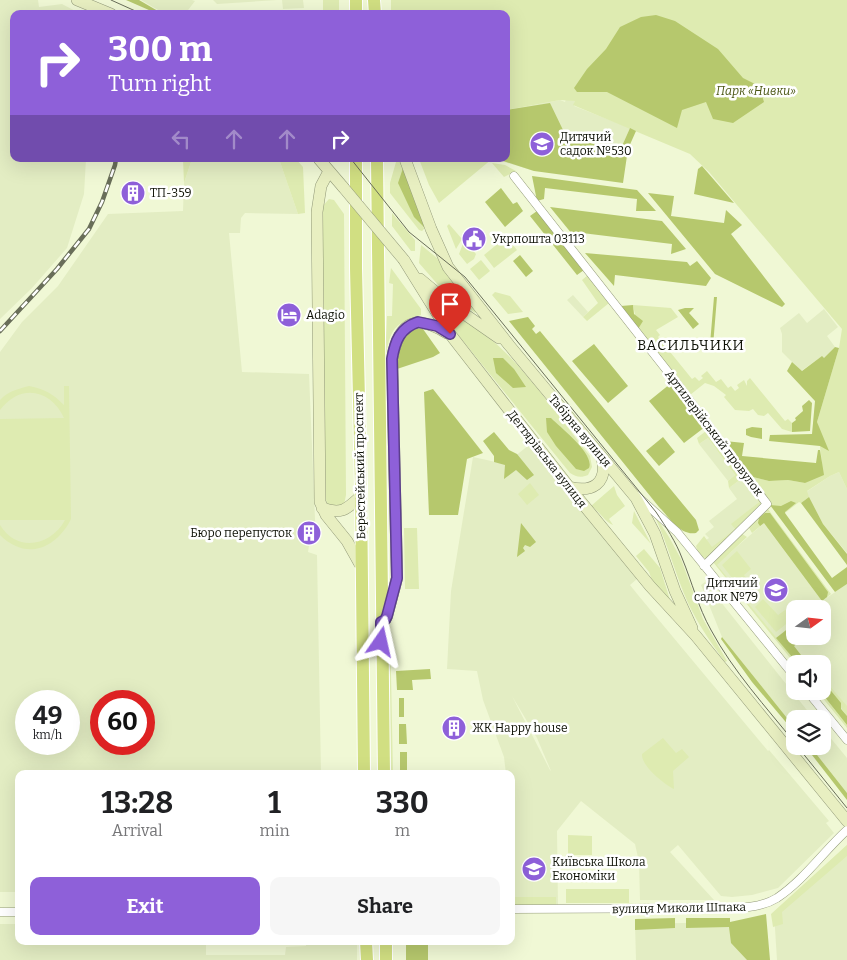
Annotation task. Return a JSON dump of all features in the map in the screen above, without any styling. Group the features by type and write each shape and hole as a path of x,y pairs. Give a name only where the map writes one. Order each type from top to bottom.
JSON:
{"main road":[{"path":"77,0 101,10"},
{"name":"Дегтярівська вулиця","path":"322,162 404,260 450,334 568,487 650,586 696,636 847,821"},
{"name":"Берестейський проспект","path":"356,162 364,770"},
{"name":"Берестейський проспект","path":"377,162 384,770"},
{"name":"Табірна вулиця","path":"406,162 448,267 627,487"},
{"path":"330,171 321,186 317,212 320,502 326,515 347,541 362,566"},
{"name":"Дегтярівська вулиця","path":"412,271 450,304 509,344"},
{"path":"381,622 387,616 397,578 392,359 394,348 403,330 418,322 437,326 450,334"},
{"path":"568,487 585,489 599,483 605,468 602,457"},
{"name":"Дегтярівська вулиця","path":"627,487 647,516 675,591 696,636"},
{"path":"322,508 336,512 341,511 348,508 361,496"},
{"path":"366,945 366,960"},
{"path":"386,945 386,960"}],"street":[{"name":"Артилерійський провулок","path":"514,176 672,377 767,504 704,566"},
{"name":"Табірна вулиця","path":"627,487 665,519 786,666"},
{"path":"814,700 847,740"},
{"name":"вулиця Миколи Шпака","path":"515,909 732,908 753,906 775,899 793,885 847,830"},
{"path":"0,912 15,912"}],"shaded area":[{"path":"0,0 38,0 39,7 62,4 73,10 10,10 10,162 86,162 84,194 67,248 32,288 0,319"},
{"path":"141,0 195,1 188,10 158,10"},
{"path":"213,0 277,0 217,4"},
{"path":"282,0 303,0 304,8 283,9"},
{"path":"566,99 575,101 574,106 630,128 618,155 534,171 504,162 510,162 510,109 560,100 565,102"},
{"path":"191,162 280,162 298,214 245,213 241,218 240,233 229,233 242,372 309,374 316,543 309,546 308,552 317,555 321,770 15,770 15,892 0,892 0,352 22,322 58,286 108,214 183,211 184,183"},
{"path":"573,295 588,312 583,317 567,300"},
{"path":"824,309 838,327 827,336 835,347 824,359 821,357 801,371 782,352 780,328 799,313 807,323"},
{"path":"708,438 735,475 728,481 699,444"},
{"path":"529,445 638,578 630,585 768,751 829,821 826,823 834,833 778,888 752,895 721,896 678,845 670,852 714,900 640,900 639,862 635,844 581,801 557,831 558,907 515,907 515,770 506,770 504,757 483,700 477,671 447,669 451,591 473,457 505,464","holes":["512,696 537,738 550,770"]},
{"path":"839,472 847,489 847,553 823,524 806,492"},
{"path":"741,479 759,502 732,524 735,529 712,548 706,540 709,538 705,534 714,527 709,521 737,499 729,488"},
{"name":"Дитячий садок №79","path":"764,523 821,600 786,600 786,645 831,645 831,600 823,600 847,584 847,725 827,700 831,700 831,655 791,655 716,565"},
{"path":"705,582 786,684 786,700 799,700 807,710 786,710 786,717 722,637 701,585"},
{"path":"831,739 847,758 847,793 817,755 831,755"},
{"path":"847,845 847,960 777,960 774,913"},
{"path":"730,922 757,960 636,960 635,924"},
{"path":"0,924 15,924 15,945 206,945 206,955 285,955 286,947 357,945 357,960 0,960"}],"green space":[{"path":"126,0 139,0 156,10 149,10"},
{"path":"323,0 339,0 339,10 323,10"},
{"name":"Парк «Нивки»","path":"391,0 847,0 847,489 839,472 807,491 809,497 785,513 770,505 749,476 769,481 788,480 805,483 822,463 817,422 839,348 842,329 709,172 690,154 573,105 575,101 560,100 510,109 510,10 391,10"},
{"path":"656,15 675,21 718,49 743,78 759,86 764,102 733,123 713,119 706,102 682,110 677,128 607,92 577,92 574,88 587,69 606,49 620,27 641,17"},
{"name":"Дитячий садок №530","path":"550,103 563,130 618,155 630,128 636,131 628,149 623,183 534,171 506,162 510,162 510,109"},
{"path":"183,162 191,162 184,183"},
{"path":"280,162 299,162 303,167 305,213 298,214"},
{"path":"396,162 401,162 425,228 422,231 419,230 390,193 390,183"},
{"path":"420,162 488,162 439,203 429,185"},
{"path":"492,163 505,165 516,171 504,177"},
{"path":"702,166 734,203 694,194 698,169"},
{"path":"403,168 425,228 414,217 398,183"},
{"path":"532,176 637,190 656,211 636,211 637,199 545,188 544,199 537,201"},
{"path":"501,188 513,204 517,202 523,211 505,227 485,202"},
{"path":"648,193 674,196 671,216 724,223 726,210 742,225 731,234 785,304 782,307 715,274"},
{"path":"329,199 334,200 344,214 346,495 344,505 331,507 325,497 321,208"},
{"path":"550,207 662,221 686,249 671,254 672,244 582,233 581,245"},
{"path":"537,211 584,270 577,275 530,216"},
{"path":"392,213 415,240 415,251 411,251 392,226"},
{"path":"449,224 462,239 456,249 447,226"},
{"path":"506,237 517,250 494,268 484,255"},
{"path":"464,241 476,254 474,259 467,264 459,254"},
{"path":"421,245 437,258 475,313 439,286 419,263"},
{"path":"585,253 687,262 690,266 697,261 711,278 706,286 615,275 614,286"},
{"path":"520,255 533,271 526,277 513,261"},
{"path":"481,260 490,271 479,280 470,269"},
{"path":"391,268 421,309 421,315 403,322 394,331 385,361 387,316 392,316 393,284 389,283"},
{"path":"588,275 609,303 587,321 583,317 598,303 582,280"},
{"path":"424,289 488,337 519,367 590,456 592,467 588,475 579,477 570,473 459,336"},
{"path":"495,292 510,296 523,312 508,314 492,295"},
{"path":"714,297 717,297 713,346 710,344"},
{"path":"633,305 671,308 678,317 656,330 660,335 658,337 692,379 695,377 699,381 703,378 701,376 707,371 716,382 721,379 728,388 731,386 735,391 739,388 737,385 744,380 747,386 747,381 750,378 785,421 788,419 792,423 792,432 782,429 768,413 764,416 758,415 753,409 749,411 735,410 724,397 726,395 714,386 705,383 690,395 638,329"},
{"path":"633,305 634,314 643,321 638,329 621,306"},
{"path":"694,308 689,313 699,324 693,329 678,310"},
{"path":"528,317 535,326 532,329 536,334 540,331 696,520 699,530 696,533 685,532 680,529 659,507 509,321"},
{"path":"423,329 440,353 397,369 398,347 409,331"},
{"path":"594,344 628,386 608,403 572,361"},
{"path":"835,347 839,348 817,422 829,451 820,446 769,441 770,435 812,434 815,401 787,371 792,362 802,371 822,356 824,358"},
{"path":"493,358 503,358 514,369 526,387 513,388 496,373"},
{"path":"670,384 705,427 684,443 649,401"},
{"path":"29,386 48,392 64,405 64,386 69,386 71,519 65,529 49,544 40,548 30,549 20,548 0,535 0,525 15,540 24,543 34,543 51,536 65,520 0,520 0,419 64,418 51,401 35,393 17,396 8,401 0,410 0,400 6,394"},
{"path":"433,389 483,453 467,459 458,515 429,515 424,392"},
{"path":"809,400 812,403 810,431 792,432 792,423 803,411 802,406"},
{"path":"546,418 551,418 582,449 590,462 589,468 584,471 576,469 556,446 547,432"},
{"path":"752,427 762,428 762,439 746,435 746,429"},
{"path":"706,431 709,432 764,503 707,559 699,555 696,546 704,536 712,547 735,529 731,524 759,502 741,479 729,488 728,481 735,475 708,438 699,444 697,438"},
{"path":"494,432 509,450 517,454 534,475 527,480 516,470 504,479 505,465 494,462 494,456 483,441"},
{"path":"663,437 675,452 659,466 646,451"},
{"path":"725,441 744,443 742,456 816,463 818,450 820,450 824,475 805,483 788,480 769,481 749,476"},
{"path":"530,483 539,495 527,505 518,494"},
{"path":"614,486 617,495 625,506 609,519 613,525 591,506"},
{"path":"809,497 823,524 847,554 847,565 801,503"},
{"path":"791,501 796,503 785,513 832,578 847,567 847,584 835,592 770,505 781,506"},
{"path":"764,509 768,509 831,594 821,600 764,523 752,533 748,526"},
{"path":"634,511 651,544 632,523"},
{"path":"765,513 770,513 828,592 827,597 821,600 764,523 760,526 758,523 759,518"},
{"path":"654,515 681,559 703,619 727,661 725,662 705,633 688,603"},
{"path":"521,523 536,542 530,547 525,545 523,548 525,551 517,557"},
{"path":"404,528 417,528 419,589 405,589"},
{"path":"739,532 747,537 717,565 791,655 788,655 713,562"},
{"path":"644,549 660,568 670,600 653,583 649,572 636,556"},
{"path":"737,551 751,569 744,575 758,595 750,601 722,565"},
{"path":"763,599 778,615 786,609 786,624 776,632 755,607"},
{"path":"390,624 393,770 388,770 386,635"},
{"path":"786,630 786,645 795,645 794,646 801,655 790,655 776,638"},
{"path":"722,637 786,717 786,722 752,682 721,639"},
{"path":"430,669 431,679 412,680 413,690 397,690 396,671"},
{"path":"831,687 847,706 847,716 831,693"},
{"path":"831,691 841,703 841,709 847,716 847,725 827,700 831,700"},
{"path":"399,698 404,698 404,717 399,717"},
{"path":"824,700 827,700 847,725 847,728"},
{"path":"399,724 406,724 407,744 399,744"},
{"path":"663,738 676,753 682,749 689,757 673,771 674,789 654,774 643,759 642,754"},
{"path":"400,752 407,752 407,770 400,770"},
{"path":"812,755 817,755 847,793 847,800"},
{"path":"568,835 592,836 592,855 568,855"},
{"path":"847,845 847,856 782,912 783,924 773,927 771,914"},
{"path":"566,889 629,889 629,903 566,903"},
{"path":"515,897 556,897 556,906 515,907"},
{"path":"766,914 770,960 747,960 731,943 729,927 686,928 686,918 730,918 730,922"},
{"path":"675,918 675,928 635,930 635,919"},
{"path":"406,945 428,945 428,960 406,960"}],"tram line":[{"path":"111,0 133,10"},
{"path":"353,162 409,232 465,277 656,512 677,546 702,612 711,630 729,660 786,732"},
{"path":"804,755 847,808"}],"railway":[{"path":"0,331 57,269 89,229 102,202 116,162"}],"place":[{"name":"Дитячий садок №530","path":"542,144"},
{"name":"ТП-359","path":"133,193"},
{"name":"Укрпошта 03113","path":"474,239"},
{"name":"Adagio","path":"289,315"},
{"name":"Бюро перепусток","path":"309,533"},
{"name":"Дитячий садок №79","path":"776,590"},
{"name":"ЖК Happy house","path":"454,728"},
{"name":"Київська Школа Економіки","path":"534,869"}],"district":[{"name":"ВАСИЛЬЧИКИ","path":"691,345"}],"route":[{"path":"381,642 381,622 387,616 397,578 392,359 394,348 403,330 410,324 418,322 428,323 450,334"}]}
